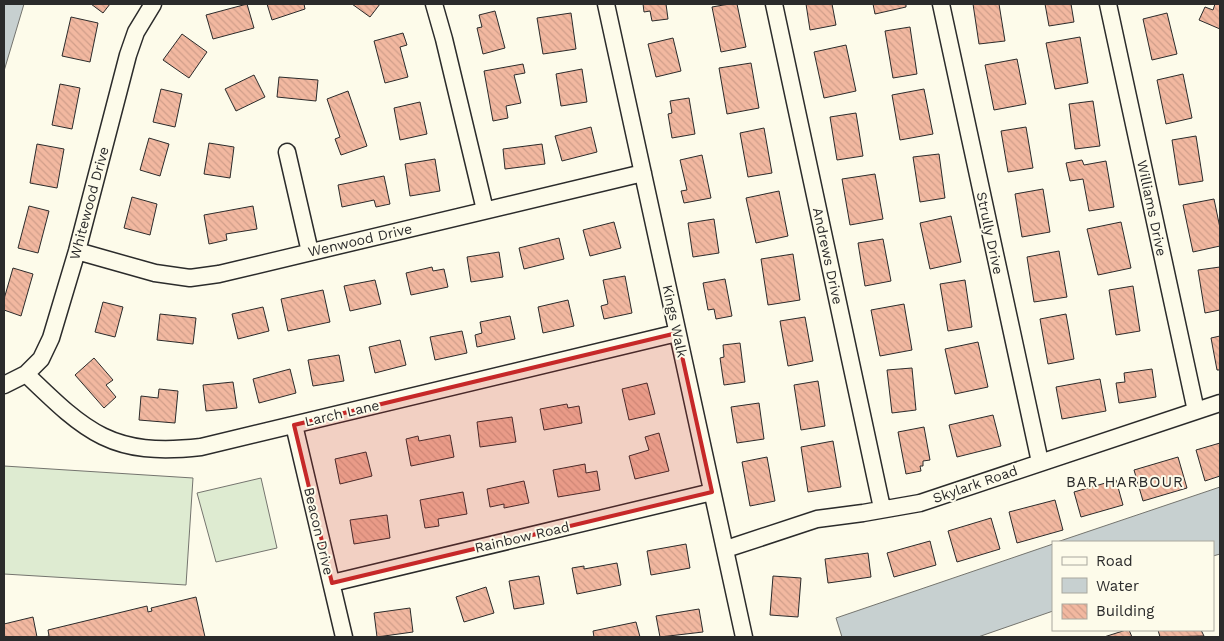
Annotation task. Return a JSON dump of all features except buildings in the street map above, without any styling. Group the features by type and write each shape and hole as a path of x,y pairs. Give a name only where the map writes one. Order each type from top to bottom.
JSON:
{"street":[{"name":"Whitewood Drive","path":"4,385 26,374 41,358 51,338 77,252 128,54 136,32 153,4"},
{"path":"434,4 485,210"},
{"name":"Kings Walk","path":"606,4 744,637"},
{"name":"Andrews Drive","path":"774,4 882,508"},
{"name":"Strully Drive","path":"941,4 1040,462"},
{"name":"Williams Drive","path":"1108,4 1196,411"},
{"path":"286,152 310,252"},
{"name":"Wenwood Drive","path":"77,252 156,273 190,278 219,274 643,173"},
{"name":"Larch Lane","path":"26,374 65,412 94,433 136,448 172,450 201,447 677,333"},
{"name":"Skylark Road","path":"726,549 817,518 863,513 882,508 920,503 1220,403"},
{"name":"Beacon Drive","path":"294,424 344,637"},
{"name":"Rainbow Road","path":"332,583 712,492"}],"highlighted area":[{"path":"677,333 712,492 332,583 294,425"}],"green space":[{"path":"4,466 193,478 186,585 4,574"},
{"path":"261,478 277,548 216,562 197,493"}],"water":[{"path":"4,4 24,4 4,71"},
{"path":"1220,487 1220,554 1214,556 1214,541 1060,541"},
{"path":"1052,544 1052,611 978,637 842,637 836,618"}],"district":[{"name":"BAR HARBOUR","path":"1125,482"}]}
